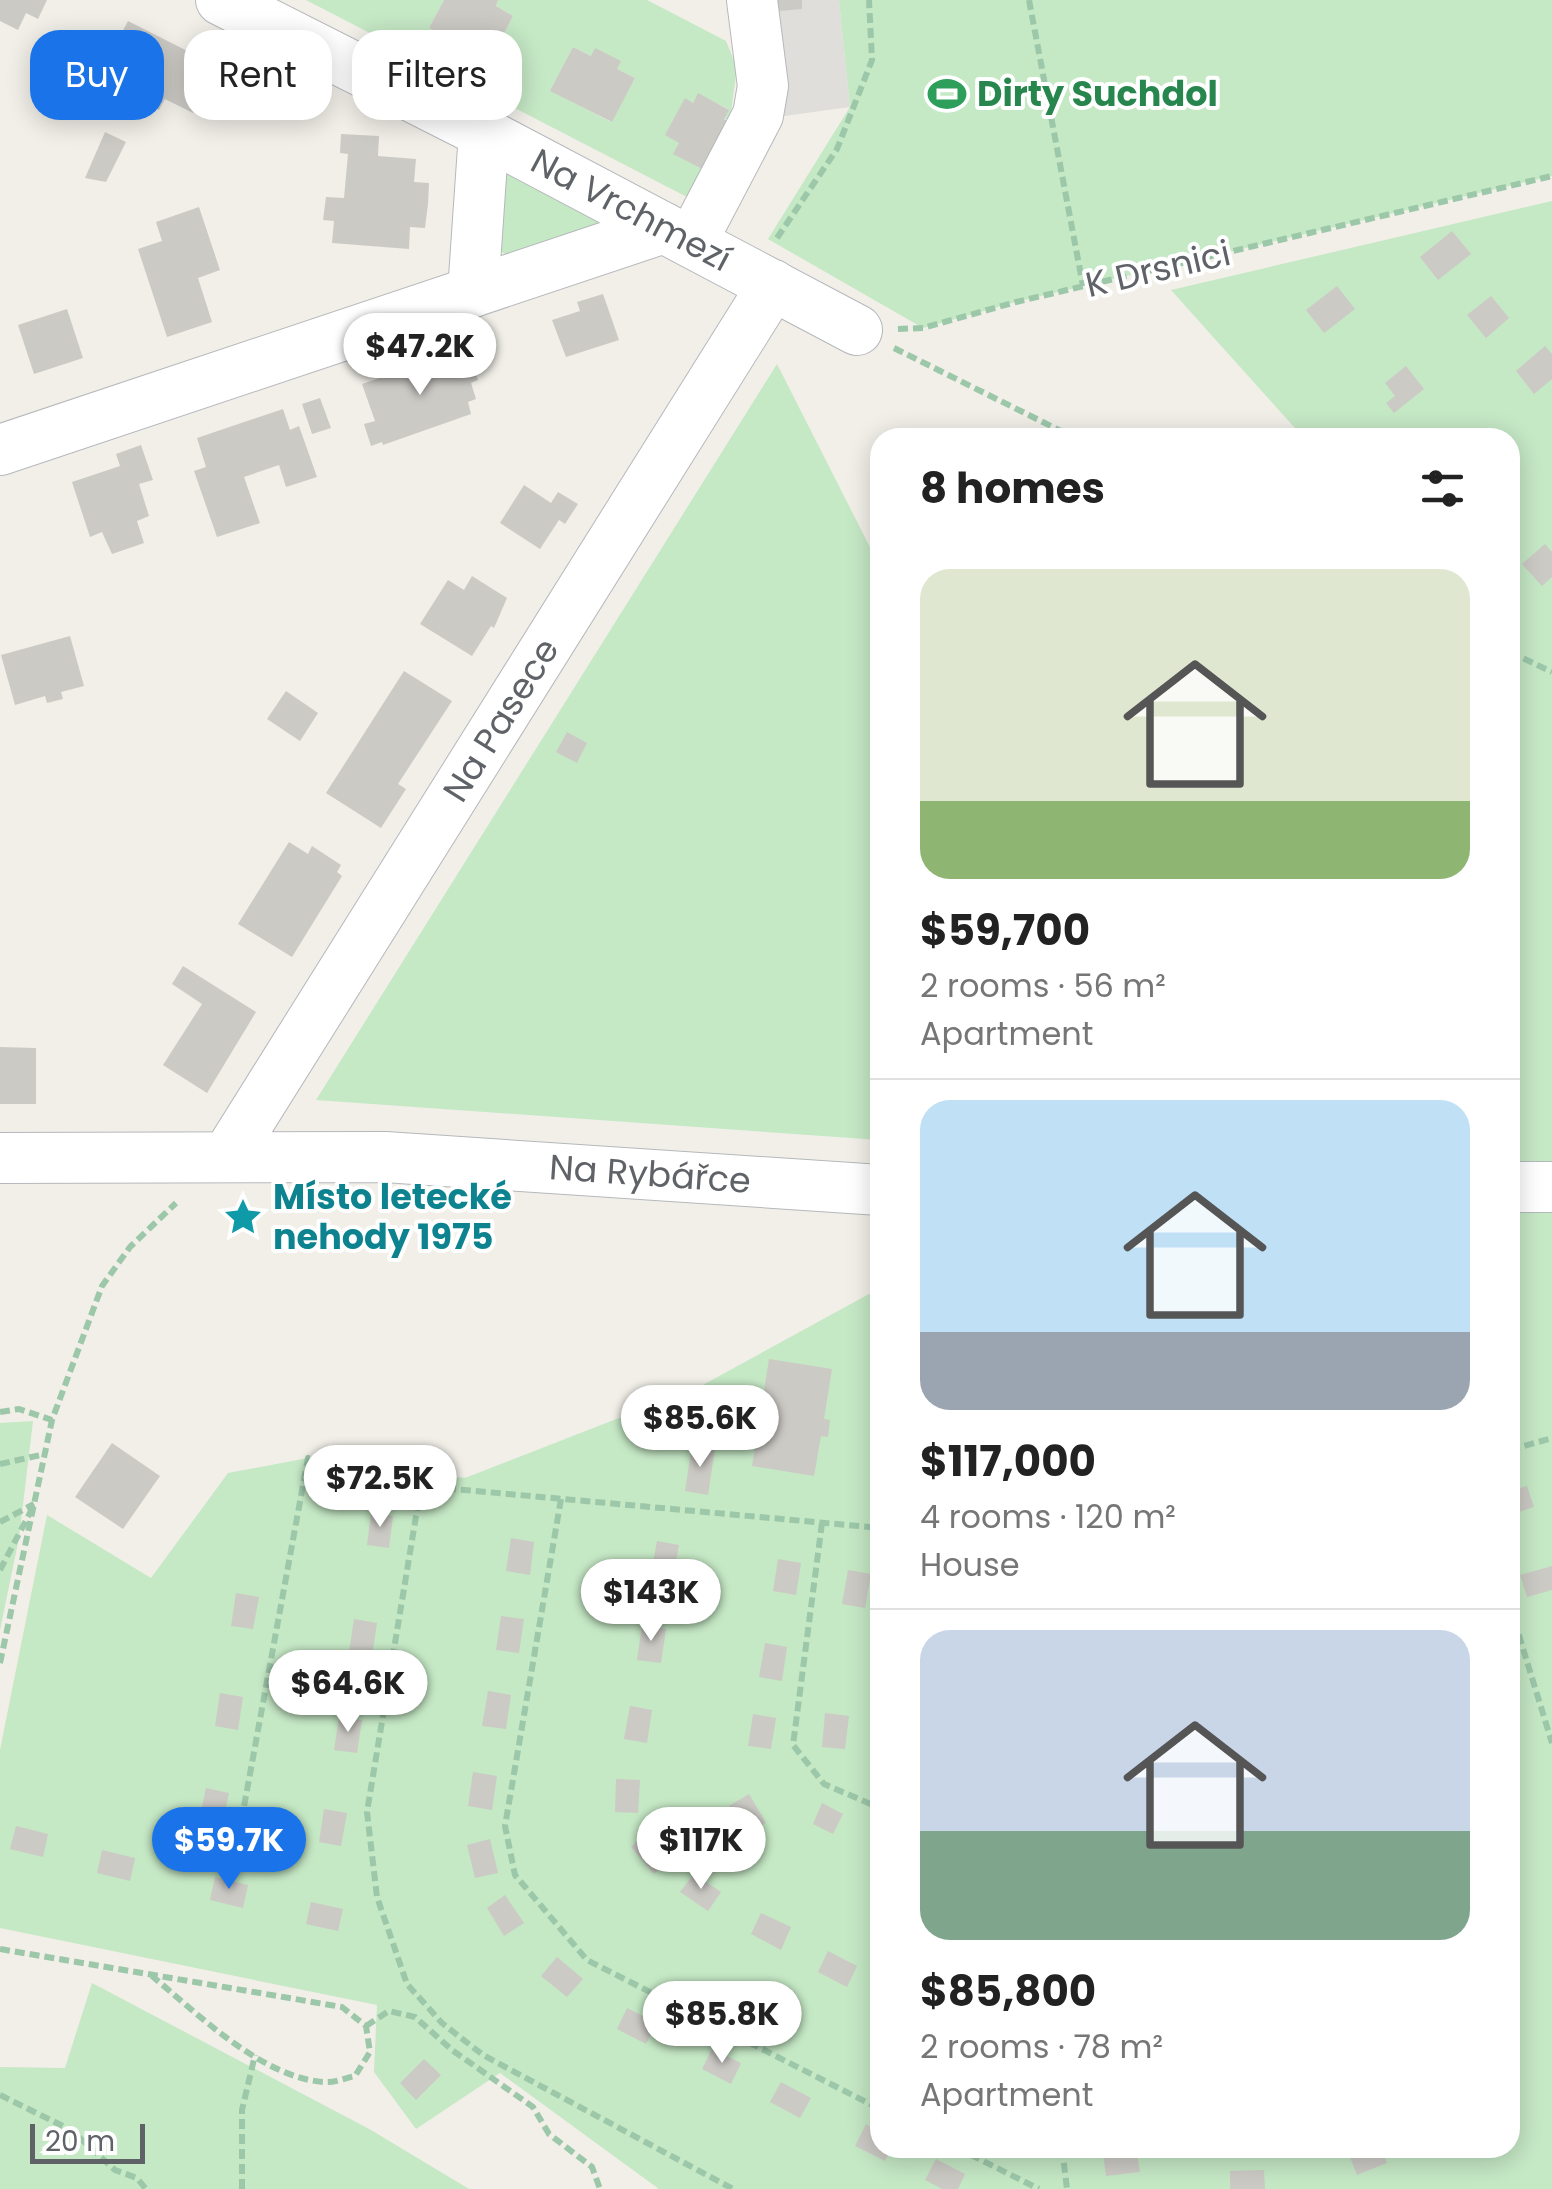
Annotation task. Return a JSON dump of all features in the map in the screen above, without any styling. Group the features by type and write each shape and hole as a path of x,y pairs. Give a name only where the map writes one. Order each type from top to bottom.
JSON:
{"street":[{"name":"Na Vrchmezí","path":"221,0 762,278"},
{"path":"2,442 473,292 678,235 758,116 763,86 752,0"},
{"path":"473,292 484,132"},
{"path":"762,278 857,330"},
{"name":"Na Pasece","path":"228,1154 762,278"},
{"name":"Na Rybářce","path":"0,1158 385,1156 870,1189"},
{"path":"1520,1187 1552,1187"}],"path":[{"path":"762,278 837,149 872,60 868,0"},
{"path":"1029,0 1083,286"},
{"name":"K Drsnici","path":"857,330 922,328 1083,286 1552,176"},
{"path":"857,330 1055,428"},
{"path":"1520,657 1552,672"},
{"path":"0,1663 52,1420 102,1286 150,1226 228,1154"},
{"path":"0,1412 19,1409 52,1420"},
{"path":"1520,1447 1552,1438"},
{"path":"0,1464 45,1454"},
{"path":"236,1850 308,1458 421,1486 870,1527"},
{"path":"421,1486 367,1812 377,1897 407,1984 442,2023 483,2055 733,2189"},
{"path":"561,1499 505,1826 516,1875 586,1960 870,2104"},
{"path":"0,1522 35,1504"},
{"path":"0,1570 35,1504"},
{"path":"822,1523 793,1745 824,1784 870,1804"},
{"path":"1520,1639 1552,1744"},
{"path":"0,1949 342,2007 366,2026 370,2052 355,2076 326,2083 282,2072 228,2039 152,1976"},
{"path":"366,2026 390,2011 416,2017 452,2050 533,2108 549,2134 592,2167 600,2189"},
{"path":"242,2189 242,2110 255,2055"},
{"path":"0,2095 71,2130 115,2170 137,2178 146,2189"},
{"path":"976,2158 1038,2189"},
{"path":"1063,2158 1068,2189"}],"shaded area":[{"path":"759,0 839,0 850,107 770,118"}],"green space":[{"path":"306,0 444,0 429,28 433,30 364,30"},
{"path":"498,0 647,0 726,41 737,68 730,119 724,119 728,109 698,94 693,103 685,99 674,154 702,169 687,197 522,112 522,30 506,30 513,16 496,6","holes":["573,47 591,56 620,61 617,69 635,78 611,122 551,91"]},
{"path":"839,0 1552,0 1552,176 1016,302 923,328 768,239 850,107"},
{"path":"502,171 600,221 593,229 513,256 503,253 494,243"},
{"path":"1552,201 1552,2189 659,2189 500,2073 416,2129 374,2072 377,2005 0,1928 0,1750 47,1515 151,1578 228,1473 308,1458 465,1478 701,1386 870,1293 870,2158 1520,2158 1520,428 1295,428 1171,290"},
{"path":"777,364 870,547 870,1139 316,1100"},
{"path":"33,1421 19,1538 0,1630 0,1423"},
{"path":"92,1983 371,2130 469,2189 0,2189 0,2067 65,2068"}],"building":[{"path":"0,0 47,0 38,19 26,13 18,30 0,21"},
{"path":"444,0 498,0 496,6 513,16 506,30 429,28"},
{"path":"767,0 802,0 802,9 768,12"},
{"path":"128,21 146,30 123,30"},
{"path":"164,39 184,49 184,108 165,99"},
{"path":"573,47 591,56 595,48 621,61 617,69 635,78 612,122 550,91"},
{"path":"698,93 729,110 724,119 728,121 702,169 673,154 679,143 665,135 685,98 693,103"},
{"path":"105,132 126,142 106,182 85,178"},
{"path":"341,134 379,136 378,156 416,159 414,182 429,183 428,204 425,228 410,227 409,249 332,243 334,221 323,220 326,197 344,198 348,154 340,153"},
{"path":"199,207 220,270 198,278 212,322 167,337 138,249 162,241 156,222"},
{"path":"1452,231 1471,254 1438,280 1420,257"},
{"path":"1337,286 1355,309 1324,333 1306,310"},
{"path":"603,294 619,340 566,357 552,320 580,311 577,302"},
{"path":"1491,296 1509,318 1486,338 1467,315"},
{"path":"67,309 83,358 34,374 18,325"},
{"path":"1545,346 1552,354 1552,379 1534,394 1516,371"},
{"path":"467,348 478,380 471,383 476,399 468,402 471,414 371,446 364,424 375,421 362,384"},
{"path":"1406,366 1424,389 1394,413 1386,403 1395,396 1385,383"},
{"path":"320,398 331,428 312,434 302,404"},
{"path":"283,409 290,430 299,426 317,477 286,487 279,465 244,477 260,523 217,537 194,471 206,467 197,438"},
{"path":"141,445 153,480 139,484 149,516 137,521 144,543 112,554 102,532 90,537 72,482 120,466 116,454"},
{"path":"524,485 551,503 558,492 578,504 565,524 559,520 540,549 500,523"},
{"path":"1545,544 1552,552 1552,577 1542,586 1522,564"},
{"path":"472,576 507,598 494,628 491,626 472,656 420,624 448,580 464,590"},
{"path":"70,636 84,686 61,692 63,699 47,703 45,696 15,705 1,655"},
{"path":"404,671 452,701 398,784 406,789 381,828 326,793"},
{"path":"286,691 318,713 300,741 267,719"},
{"path":"567,732 587,743 577,763 556,752"},
{"path":"289,842 308,854 312,846 341,865 337,872 342,876 292,957 238,924"},
{"path":"183,966 256,1012 207,1093 163,1065 202,1004 172,984"},
{"path":"0,1047 36,1048 36,1104 0,1104"},
{"path":"769,1359 832,1369 824,1419 830,1420 828,1437 821,1436 814,1476 752,1466"},
{"path":"112,1443 160,1476 123,1529 75,1497"},
{"path":"692,1445 715,1448 708,1495 685,1491"},
{"path":"1527,1486 1534,1507 1520,1512 1520,1488"},
{"path":"371,1513 393,1516 389,1548 367,1545"},
{"path":"511,1538 534,1542 530,1575 506,1571"},
{"path":"657,1541 679,1545 673,1578 651,1574"},
{"path":"778,1559 801,1563 796,1595 773,1591"},
{"path":"1552,1566 1552,1590 1527,1597 1520,1575"},
{"path":"848,1570 870,1574 865,1608 842,1604"},
{"path":"236,1593 259,1597 253,1629 231,1626"},
{"path":"501,1616 524,1619 519,1653 496,1650"},
{"path":"354,1619 377,1623 372,1656 349,1652"},
{"path":"642,1625 666,1629 661,1663 637,1660"},
{"path":"765,1643 787,1647 782,1681 759,1677"},
{"path":"488,1691 511,1695 506,1729 482,1726"},
{"path":"220,1693 243,1697 238,1730 215,1726"},
{"path":"630,1706 652,1710 647,1743 624,1739"},
{"path":"825,1713 849,1716 845,1749 822,1747"},
{"path":"753,1714 776,1718 771,1749 748,1746"},
{"path":"339,1717 362,1720 357,1753 334,1750"},
{"path":"473,1772 497,1776 492,1810 468,1806"},
{"path":"616,1779 640,1780 638,1813 615,1812"},
{"path":"206,1788 229,1793 222,1826 199,1821"},
{"path":"749,1794 766,1823 747,1835 729,1806"},
{"path":"822,1803 843,1814 833,1834 813,1824"},
{"path":"324,1809 347,1813 341,1846 319,1842"},
{"path":"16,1826 48,1834 43,1857 10,1849"},
{"path":"649,1831 672,1858 654,1874 631,1847"},
{"path":"490,1839 498,1873 475,1878 467,1845"},
{"path":"102,1850 135,1858 130,1881 97,1873"},
{"path":"694,1874 721,1892 708,1911 680,1892"},
{"path":"215,1877 248,1885 243,1908 210,1900"},
{"path":"505,1895 524,1923 504,1936 487,1908"},
{"path":"311,1902 343,1909 338,1931 306,1924"},
{"path":"761,1913 791,1927 781,1950 751,1934"},
{"path":"828,1951 857,1966 847,1987 818,1972"},
{"path":"557,1957 583,1979 567,1997 541,1976"},
{"path":"627,2008 657,2023 646,2044 617,2029"},
{"path":"712,2049 741,2063 731,2084 702,2069"},
{"path":"424,2059 441,2075 416,2100 400,2083"},
{"path":"781,2082 811,2098 800,2118 770,2102"},
{"path":"866,2124 870,2126 870,2154 855,2146"},
{"path":"1104,2158 1138,2158 1140,2172 1106,2176"},
{"path":"1350,2158 1385,2158 1387,2163 1357,2175"},
{"path":"936,2159 965,2174 958,2189 942,2189 925,2180"},
{"path":"1264,2170 1265,2189 1230,2189 1230,2171"}],"place":[{"name":"Dirty Suchdol","path":"947,94"},
{"name":"Místo letecké nehody 1975","path":"243,1217"}]}
